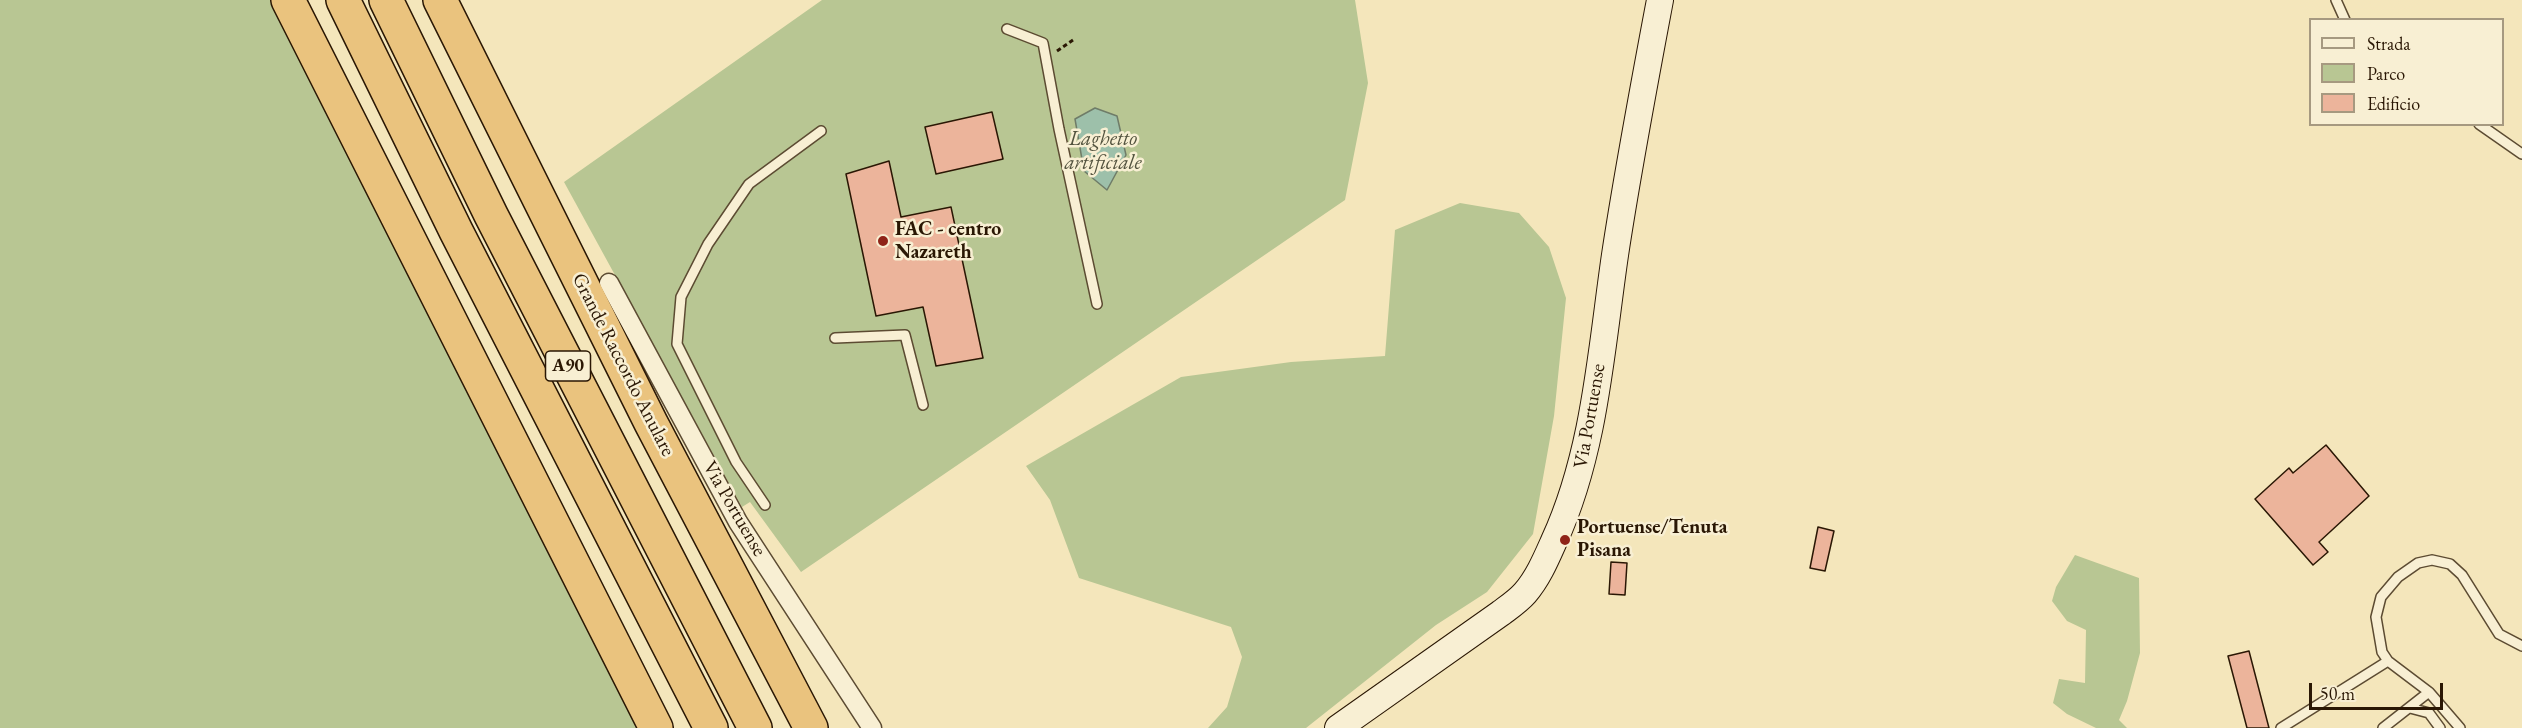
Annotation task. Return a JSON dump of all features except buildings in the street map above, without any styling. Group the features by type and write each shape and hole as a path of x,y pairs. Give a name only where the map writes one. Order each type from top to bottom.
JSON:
{"highway":[{"path":"288,0 656,728"},
{"name":"A90","path":"343,0 461,241 711,728"},
{"name":"A90","path":"386,0 496,225 755,728"},
{"name":"Grande Raccordo Anulare","path":"440,0 651,423 811,728"}],"main road":[{"name":"Via Portuense","path":"1338,728 1521,597 1530,587 1545,561 1570,506 1580,475 1597,385 1634,141 1660,0"}],"street":[{"name":"Via Portuense","path":"609,283 738,522 872,728"}],"lane":[{"path":"2336,0 2343,18"},
{"path":"1007,29 1043,43 1097,304"},
{"path":"2482,126 2522,154"},
{"path":"765,505 736,462 677,344 681,297 708,244 749,184 822,131"},
{"path":"835,338 905,335 923,405"},
{"path":"2460,728 2429,692 2388,661 2382,652 2376,617 2381,597 2418,563 2432,560 2450,564 2462,575 2499,634 2522,646"},
{"path":"2281,728 2388,661"},
{"path":"2383,728 2429,692"},
{"path":"2409,708 2429,713 2440,728"}],"green space":[{"path":"0,0 272,0 639,728 0,728"},
{"path":"822,0 1355,0 1368,83 1345,200 801,572 750,502 742,507 564,182"},
{"path":"1460,203 1519,213 1549,247 1566,298 1554,416 1533,534 1487,592 1436,625 1306,728 1208,728 1227,707 1242,657 1231,627 1079,578 1050,500 1026,466 1181,377 1291,362 1385,356 1395,230"},
{"path":"2075,555 2139,578 2140,653 2127,701 2119,720 2127,728 2096,728 2067,714 2053,703 2059,679 2085,683 2086,630 2067,621 2052,601 2056,587"}],"water":[{"name":"Laghetto artificiale","path":"1095,108 1117,116 1126,155 1107,190 1084,171 1075,119"}],"place":[{"name":"FAC - centro Nazareth","path":"883,241"},
{"name":"Portuense/Tenuta Pisana","path":"1565,540"}]}
